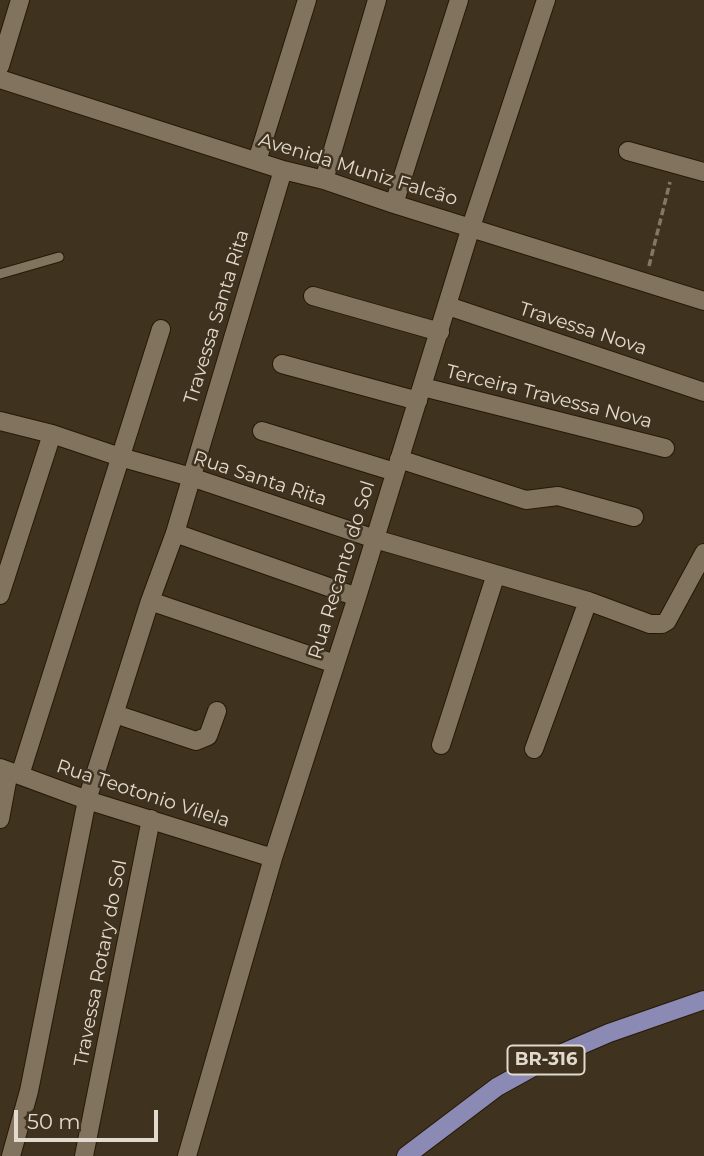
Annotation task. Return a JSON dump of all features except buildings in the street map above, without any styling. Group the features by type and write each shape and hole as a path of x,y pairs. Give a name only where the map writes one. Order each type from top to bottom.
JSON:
{"main road":[{"name":"BR-316","path":"406,1156 497,1087 544,1061 609,1033 704,1000"}],"street":[{"path":"0,66 20,0"},
{"path":"257,161 307,0"},
{"path":"324,180 377,0"},
{"path":"394,204 459,0"},
{"name":"Rua Recanto do Sol","path":"187,1156 273,858 471,227 546,0"},
{"name":"Avenida Muniz Falcão","path":"0,79 704,301"},
{"path":"628,151 704,172"},
{"name":"Travessa Santa Rita","path":"11,1156 29,1091 87,800 150,601 175,534 283,170"},
{"path":"313,296 440,332"},
{"name":"Travessa Nova","path":"448,306 704,391"},
{"path":"0,819 10,772 120,457 161,329"},
{"name":"Terceira Travessa Nova","path":"282,364 665,448"},
{"name":"Rua Santa Rita","path":"0,421 52,434 191,477 375,539 588,601 650,624 667,621 704,553"},
{"path":"262,431 526,500 558,496 634,517"},
{"path":"0,594 52,434"},
{"path":"175,534 357,597"},
{"path":"442,745 496,574"},
{"path":"150,601 335,664"},
{"path":"534,748 588,601"},
{"path":"115,714 195,741 208,736 217,711"},
{"name":"Rua Teotonio Vilela","path":"10,772 87,800 273,858"},
{"name":"Travessa Rotary do Sol","path":"84,1156 151,819"}],"lane":[{"path":"0,274 59,257"}],"path":[{"path":"645,282 675,163"}]}
